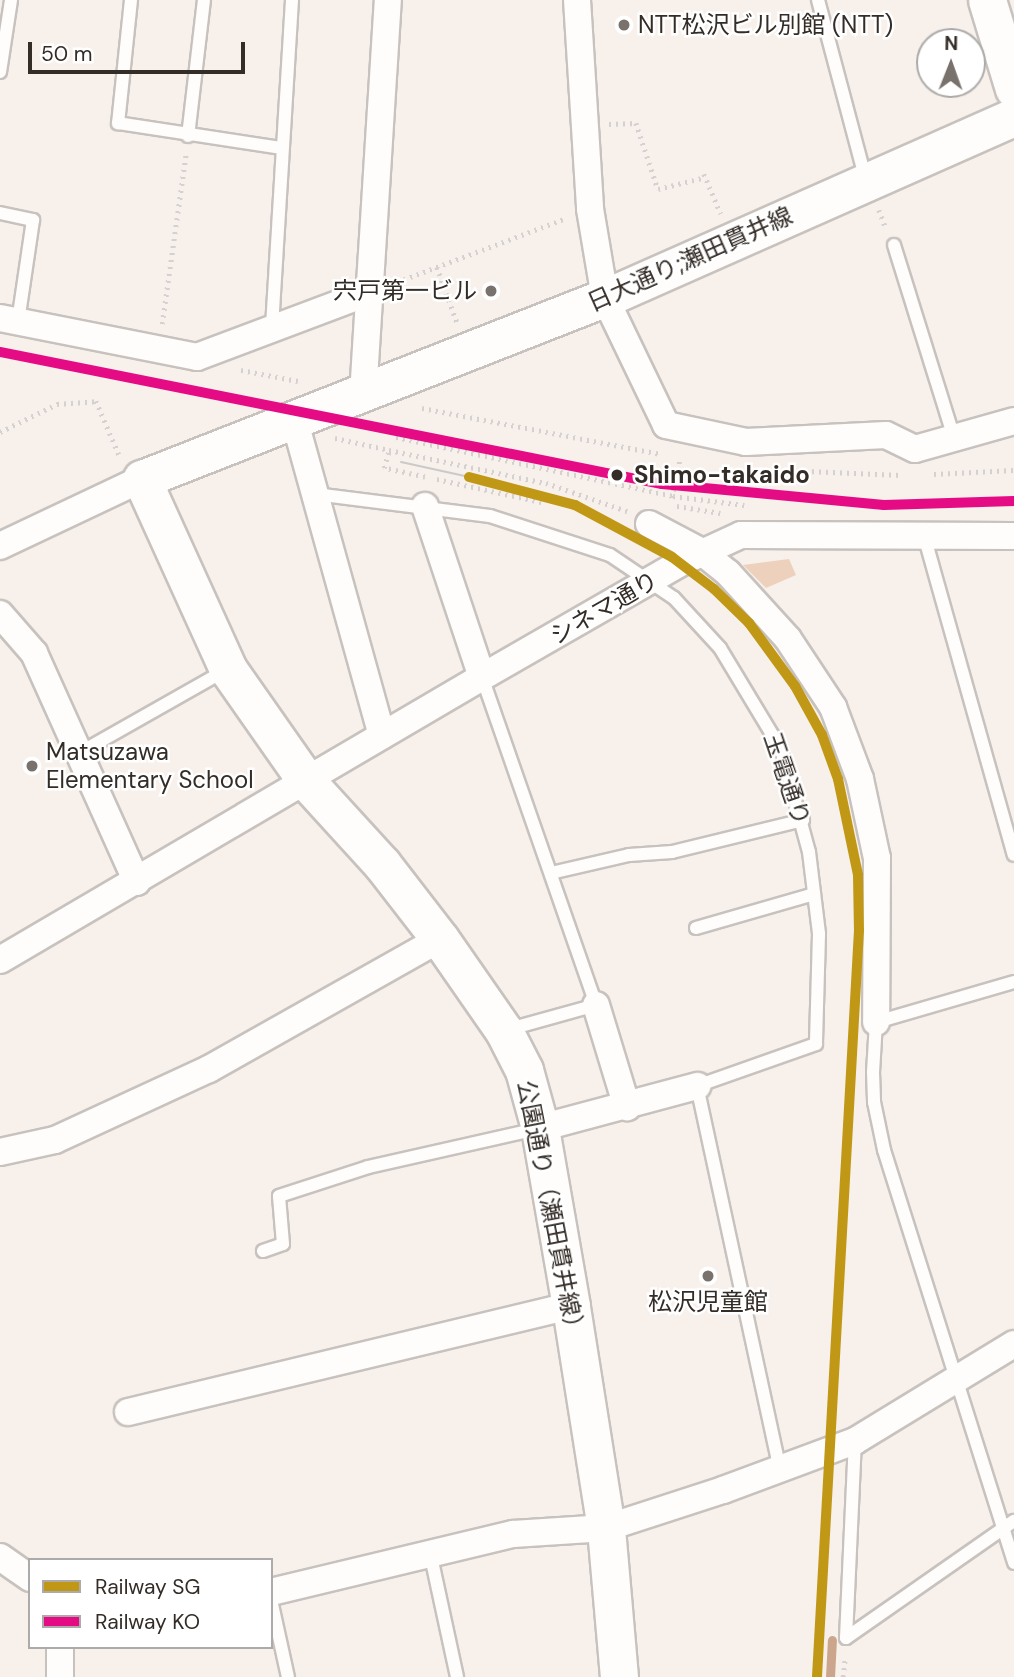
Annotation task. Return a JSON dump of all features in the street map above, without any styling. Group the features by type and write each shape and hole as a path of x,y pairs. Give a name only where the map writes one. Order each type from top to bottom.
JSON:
{"main road":[{"path":"987,0 1014,89"},
{"name":"日大通り;瀬田貫井線","path":"295,422 605,298 1014,117"},
{"path":"137,481 295,422"},
{"name":"公園通り（瀬田貫井線）","path":"137,481 228,669 307,782 382,864 440,939 504,1031 524,1070 540,1128 606,1528 619,1677"}],"street":[{"path":"363,395 387,0"},
{"path":"577,0 590,209 605,298 666,425 746,442 886,435 915,449 953,435 1014,421"},
{"path":"9,319 197,358 272,327 370,292"},
{"path":"295,422 312,494 383,736"},
{"path":"0,546 137,481"},
{"path":"425,506 482,677"},
{"path":"649,524 702,552 759,604 812,669 847,741 877,859 876,1022"},
{"name":"シネマ通り","path":"0,960 137,882 482,677 702,552 741,535 925,539 1014,536"},
{"path":"0,614 34,653 81,752 137,882"},
{"path":"0,1152 55,1140 209,1069 440,939"},
{"path":"596,1005 626,1107"},
{"name":"玉電通り","path":"540,1128 697,1086"},
{"path":"128,1412 571,1306"},
{"path":"273,1591 513,1534 606,1528 780,1470 855,1441 1014,1344"},
{"path":"0,1558 28,1577"},
{"path":"60,1649 60,1677"}],"lane":[{"path":"0,72 11,0"},
{"path":"131,0 118,123 188,136 281,148"},
{"path":"188,136 204,0"},
{"path":"272,327 292,0"},
{"path":"818,0 866,181"},
{"path":"0,213 33,220 9,319"},
{"path":"894,245 953,435"},
{"name":"玉電通り","path":"312,494 490,516 573,539 610,555 651,582 698,623 742,678 781,749 803,820 818,934 816,1044 697,1086"},
{"path":"925,539 1014,855"},
{"path":"81,752 228,669"},
{"path":"482,677 596,1005 504,1031"},
{"path":"551,873 629,855 672,852 803,820"},
{"path":"696,928 814,894"},
{"path":"1014,982 876,1022 876,1123 954,1381 1009,1525 1014,1563"},
{"path":"697,1086 780,1470"},
{"path":"262,1251 283,1244 279,1196 368,1167 540,1128"},
{"path":"855,1441 846,1638 1009,1525"},
{"path":"430,1552 457,1677"},
{"path":"273,1610 288,1677"}],"path":[{"path":"586,125 636,123 658,189 705,175 731,241"},
{"path":"159,350 188,136"},
{"path":"370,292 590,209"},
{"path":"437,267 469,353"},
{"path":"197,358 310,384"},
{"path":"0,432 57,404 96,401 137,481"},
{"path":"396,437 673,496 753,506"},
{"path":"541,502 384,468 389,450 533,480 603,502 649,524"},
{"path":"680,458 672,505 730,514"}],"shaded area":[{"path":"789,559 796,575 766,588 743,565"}],"waterway":[{"path":"830,1677 832,1640"}],"tram line":[{"path":"401,462 469,477"}],"rail line":[{"name":"KO","path":"0,352 662,484 884,505 1014,501"},
{"name":"SG","path":"469,477 575,505 672,557 714,589 749,623 795,686 822,735 838,779 858,875 859,930 817,1677"}],"place":[{"name":"NTT松沢ビル別館 (NTT)","path":"624,25"},
{"name":"宍戸第一ビル","path":"491,291"},
{"name":"Shimo-takaido","path":"617,475"},
{"name":"Matsuzawa Elementary School","path":"32,766"},
{"name":"松沢児童館","path":"708,1276"}]}
